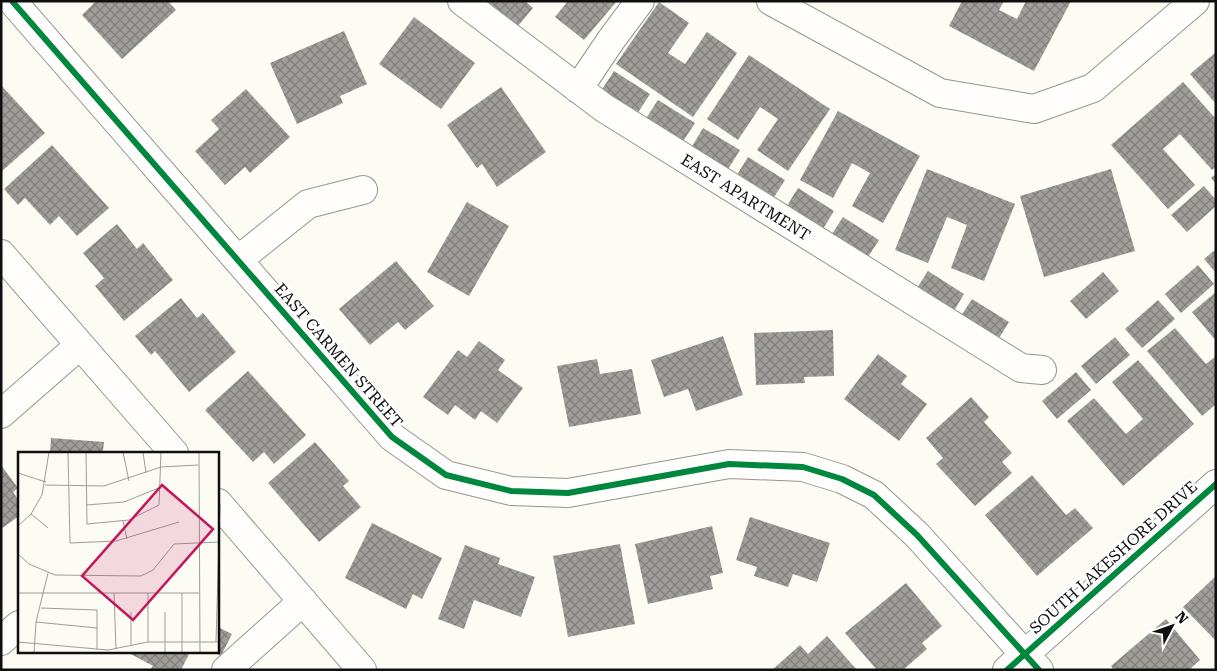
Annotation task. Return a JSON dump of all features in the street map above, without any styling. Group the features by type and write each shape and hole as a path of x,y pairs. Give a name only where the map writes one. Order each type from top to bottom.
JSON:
{"street":[{"name":"EAST CARMEN STREET","path":"12,1 392,437 446,475 511,492 568,493 729,464 803,467 842,478 874,495 917,535 1023,664"},
{"name":"EAST APARTMENT","path":"462,1 612,113 1021,368 1042,370"},
{"path":"578,89 640,1"},
{"path":"771,1 940,93 1034,109 1092,88 1192,2"},
{"path":"238,260 308,204 363,190"},
{"path":"1,254 172,452"},
{"path":"1,414 80,345"},
{"name":"SOUTH LAKESHORE DRIVE","path":"1023,664 1216,484"},
{"path":"219,504 362,670"},
{"path":"226,670 303,601"},
{"path":"1,641 18,627"}],"building":[{"path":"96,1 168,1 176,10 122,59 82,15"},
{"path":"487,1 525,1 533,8 518,26"},
{"path":"568,1 617,1 584,40 555,17"},
{"path":"962,1 1004,1 999,10 1017,19 1026,1 1071,1 1034,71 949,26"},
{"path":"659,2 689,23 668,53 685,64 707,32 737,53 693,117 616,64"},
{"path":"414,17 475,63 441,109 379,64"},
{"path":"344,31 367,84 340,96 343,103 297,124 270,63"},
{"path":"1216,52 1216,104 1190,74"},
{"path":"749,55 830,109 788,171 757,150 778,119 760,107 738,140 707,119"},
{"path":"614,71 650,94 637,114 601,91"},
{"path":"1183,82 1216,119 1216,167 1212,170 1180,134 1163,149 1195,185 1168,209 1111,145"},
{"path":"1,85 45,133 1,172"},
{"path":"501,87 546,152 497,187 482,164 477,168 447,125"},
{"path":"246,89 290,137 250,173 245,167 225,185 195,151 219,129 211,120"},
{"path":"658,100 695,123 682,143 645,120"},
{"path":"838,111 920,156 883,223 852,206 870,173 852,163 833,198 800,180"},
{"path":"703,128 740,150 727,171 691,148"},
{"path":"52,145 109,208 77,236 59,216 50,225 25,198 18,205 4,189"},
{"path":"748,157 785,180 772,200 735,178"},
{"path":"927,169 1015,204 984,281 951,268 967,225 947,217 928,263 895,250"},
{"path":"1111,169 1135,251 1044,277 1020,196"},
{"path":"1216,174 1216,184 1211,178"},
{"path":"1204,186 1216,200 1216,206 1187,232 1171,215"},
{"path":"798,188 834,211 821,232 785,209"},
{"path":"467,202 509,226 469,296 427,272"},
{"path":"843,217 879,240 866,260 830,237"},
{"path":"117,224 137,249 143,243 173,280 124,321 95,286 104,278 83,253"},
{"path":"1216,249 1216,273 1204,259"},
{"path":"396,261 434,306 405,330 398,322 370,345 339,309"},
{"path":"1198,265 1214,284 1181,313 1165,294"},
{"path":"928,271 964,294 952,314 915,291"},
{"path":"1103,272 1119,291 1086,319 1070,301"},
{"path":"1216,292 1216,341 1192,312"},
{"path":"181,298 197,318 203,313 236,352 189,392 155,351 151,355 135,336"},
{"path":"972,299 1009,322 996,343 959,319"},
{"path":"1158,300 1175,319 1142,348 1125,329"},
{"path":"1175,328 1206,364 1216,356 1216,404 1202,416 1147,351"},
{"path":"833,330 834,376 804,377 805,383 756,385 754,333"},
{"path":"723,336 743,395 696,411 688,389 664,397 651,360"},
{"path":"1115,337 1130,355 1096,384 1081,366"},
{"path":"479,341 505,360 498,370 523,388 497,423 481,411 475,420 455,405 448,415 423,397 458,350 467,357"},
{"path":"878,354 907,376 901,384 927,404 899,441 844,399"},
{"path":"597,359 600,374 632,369 641,414 569,427 557,366"},
{"path":"1138,360 1194,424 1123,486 1067,421 1094,398 1126,434 1143,419 1112,382"},
{"path":"248,371 306,435 274,464 264,452 253,462 205,410"},
{"path":"1076,372 1091,390 1057,419 1042,401"},
{"path":"971,397 989,417 984,422 1012,453 1002,462 1012,473 975,506 936,464 943,458 926,438"},
{"path":"51,438 104,442 103,451 111,452 50,452"},
{"path":"315,442 349,481 343,486 361,507 319,542 268,483"},
{"path":"1,465 18,488 13,492 18,500 18,517 1,529"},
{"path":"1032,475 1066,515 1075,508 1093,528 1037,576 985,515"},
{"path":"750,517 830,543 817,582 793,574 788,587 754,576 757,567 736,560"},
{"path":"372,523 442,558 422,599 413,594 406,609 345,578"},
{"path":"712,526 723,573 710,576 713,589 648,604 635,544"},
{"path":"620,544 635,624 568,637 553,556"},
{"path":"465,545 500,558 498,564 535,577 521,617 474,600 464,629 438,619"},
{"path":"1216,576 1216,641 1183,607"},
{"path":"906,583 942,626 922,643 927,649 903,670 877,670 845,633"},
{"path":"1166,619 1200,660 1191,668 1193,670 1114,670 1111,666"},
{"path":"219,628 232,634 221,656 217,654 219,654"},
{"path":"827,636 857,670 772,670 800,645 808,654"},
{"path":"131,654 189,654 181,670 150,670 153,666"}],"cycle path":[{"path":"12,1 392,437 446,475 511,491 568,493 729,464 803,467 842,479 874,495 917,535 1039,670"},
{"path":"1007,670 1216,484"}]}
